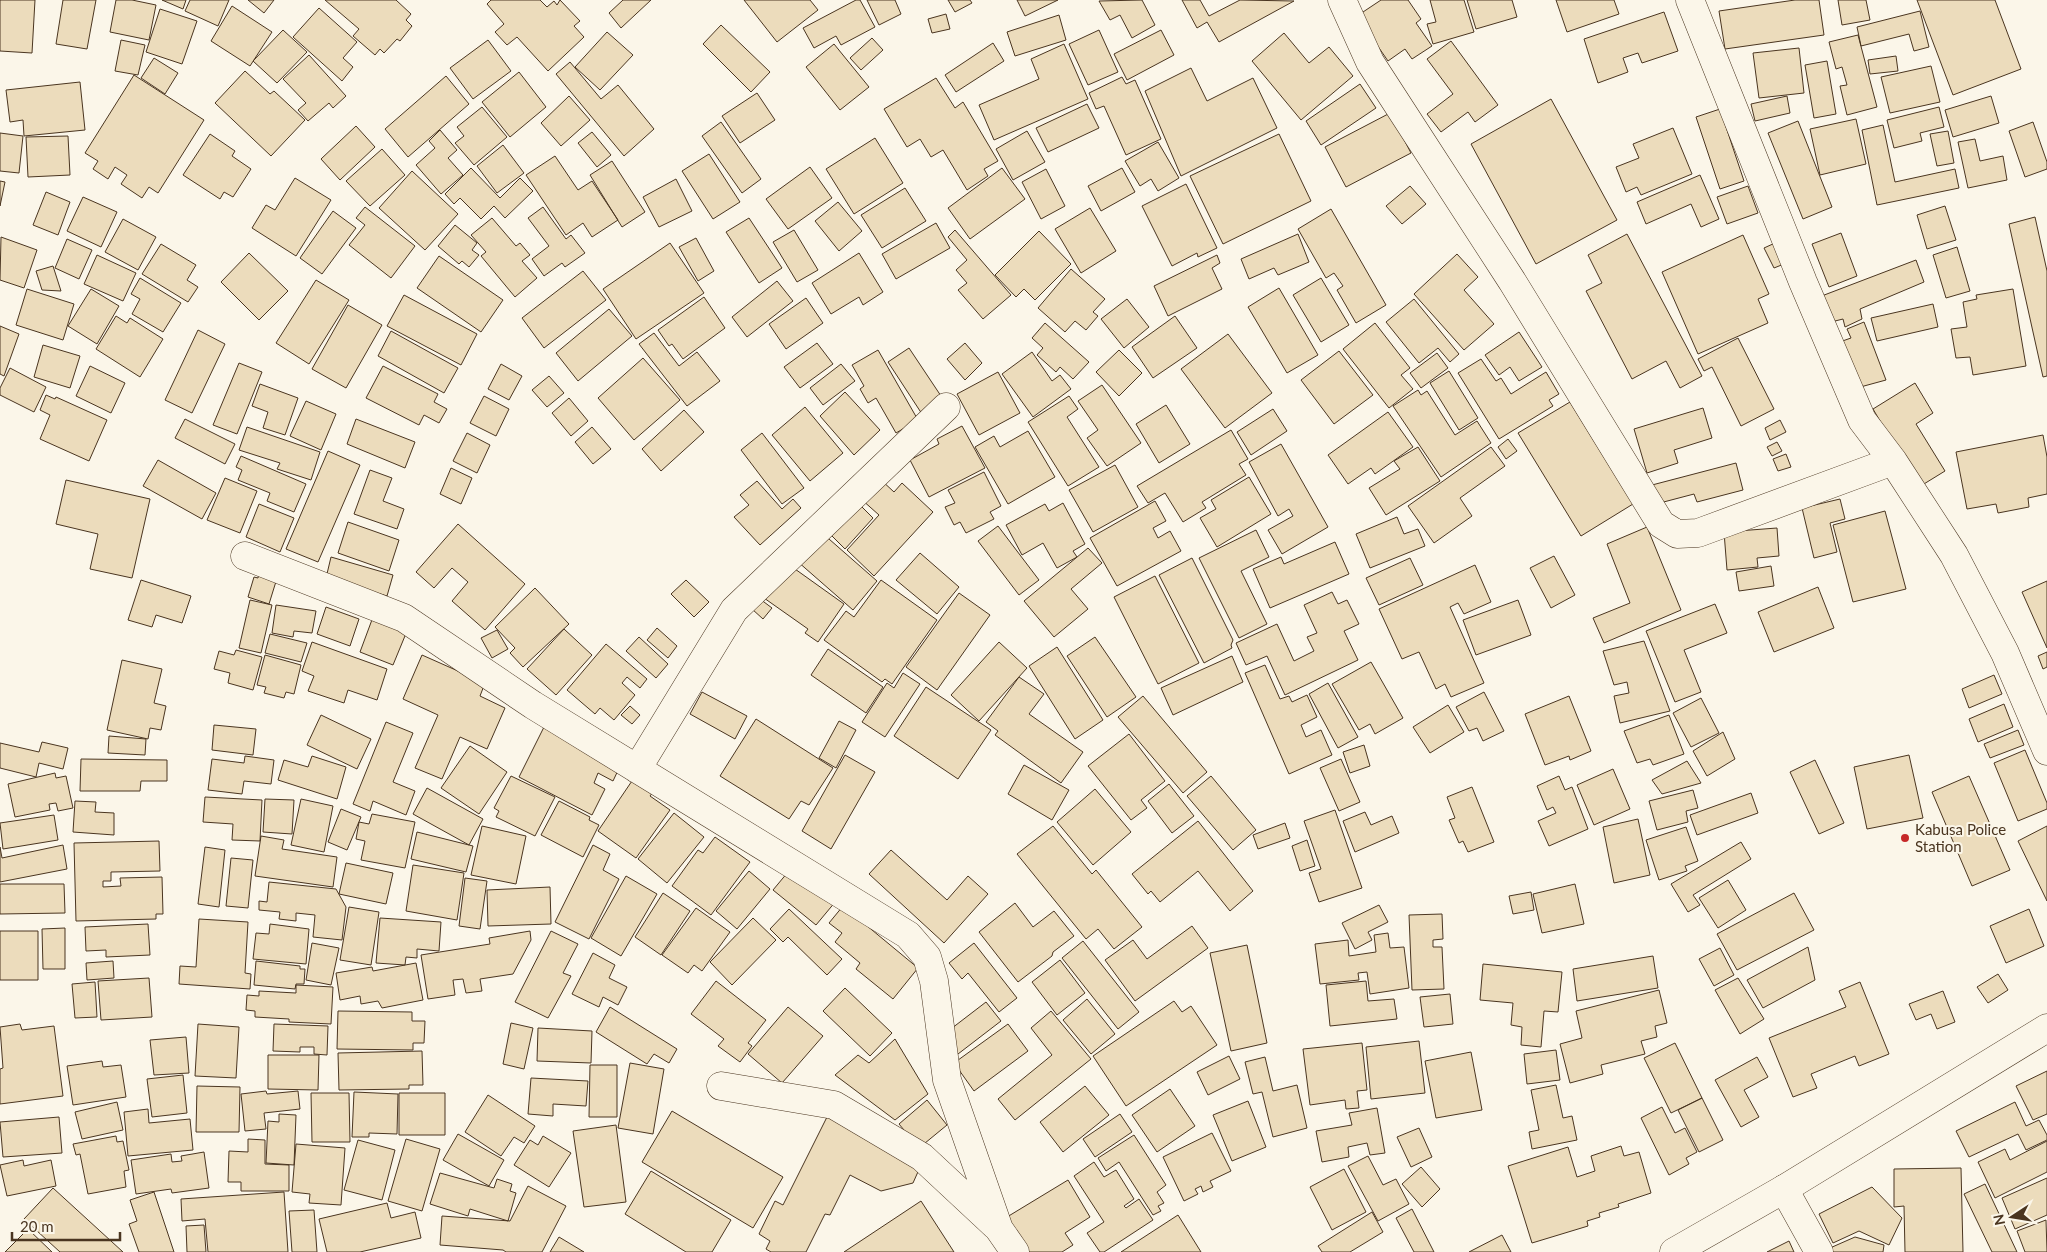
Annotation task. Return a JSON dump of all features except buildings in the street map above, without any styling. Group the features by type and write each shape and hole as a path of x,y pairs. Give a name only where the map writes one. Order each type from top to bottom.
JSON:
{"street":[{"path":"1342,0 1370,62 1512,281 1661,524 1677,534 1698,534 1893,461"},
{"path":"1690,0 1800,273 1862,420 1893,461 1954,556 2005,653 2047,752"},
{"path":"637,769 734,610 946,407"},
{"path":"246,556 404,618 533,705 908,934 927,957 934,981 947,1080 999,1229"},
{"path":"1674,1252 1784,1189 2047,1028"},
{"path":"721,1086 834,1105 922,1157 999,1229 1015,1252"},
{"path":"1784,1189 1819,1252"}],"place":[{"name":"Kabusa Police Station","path":"1905,838"}]}
